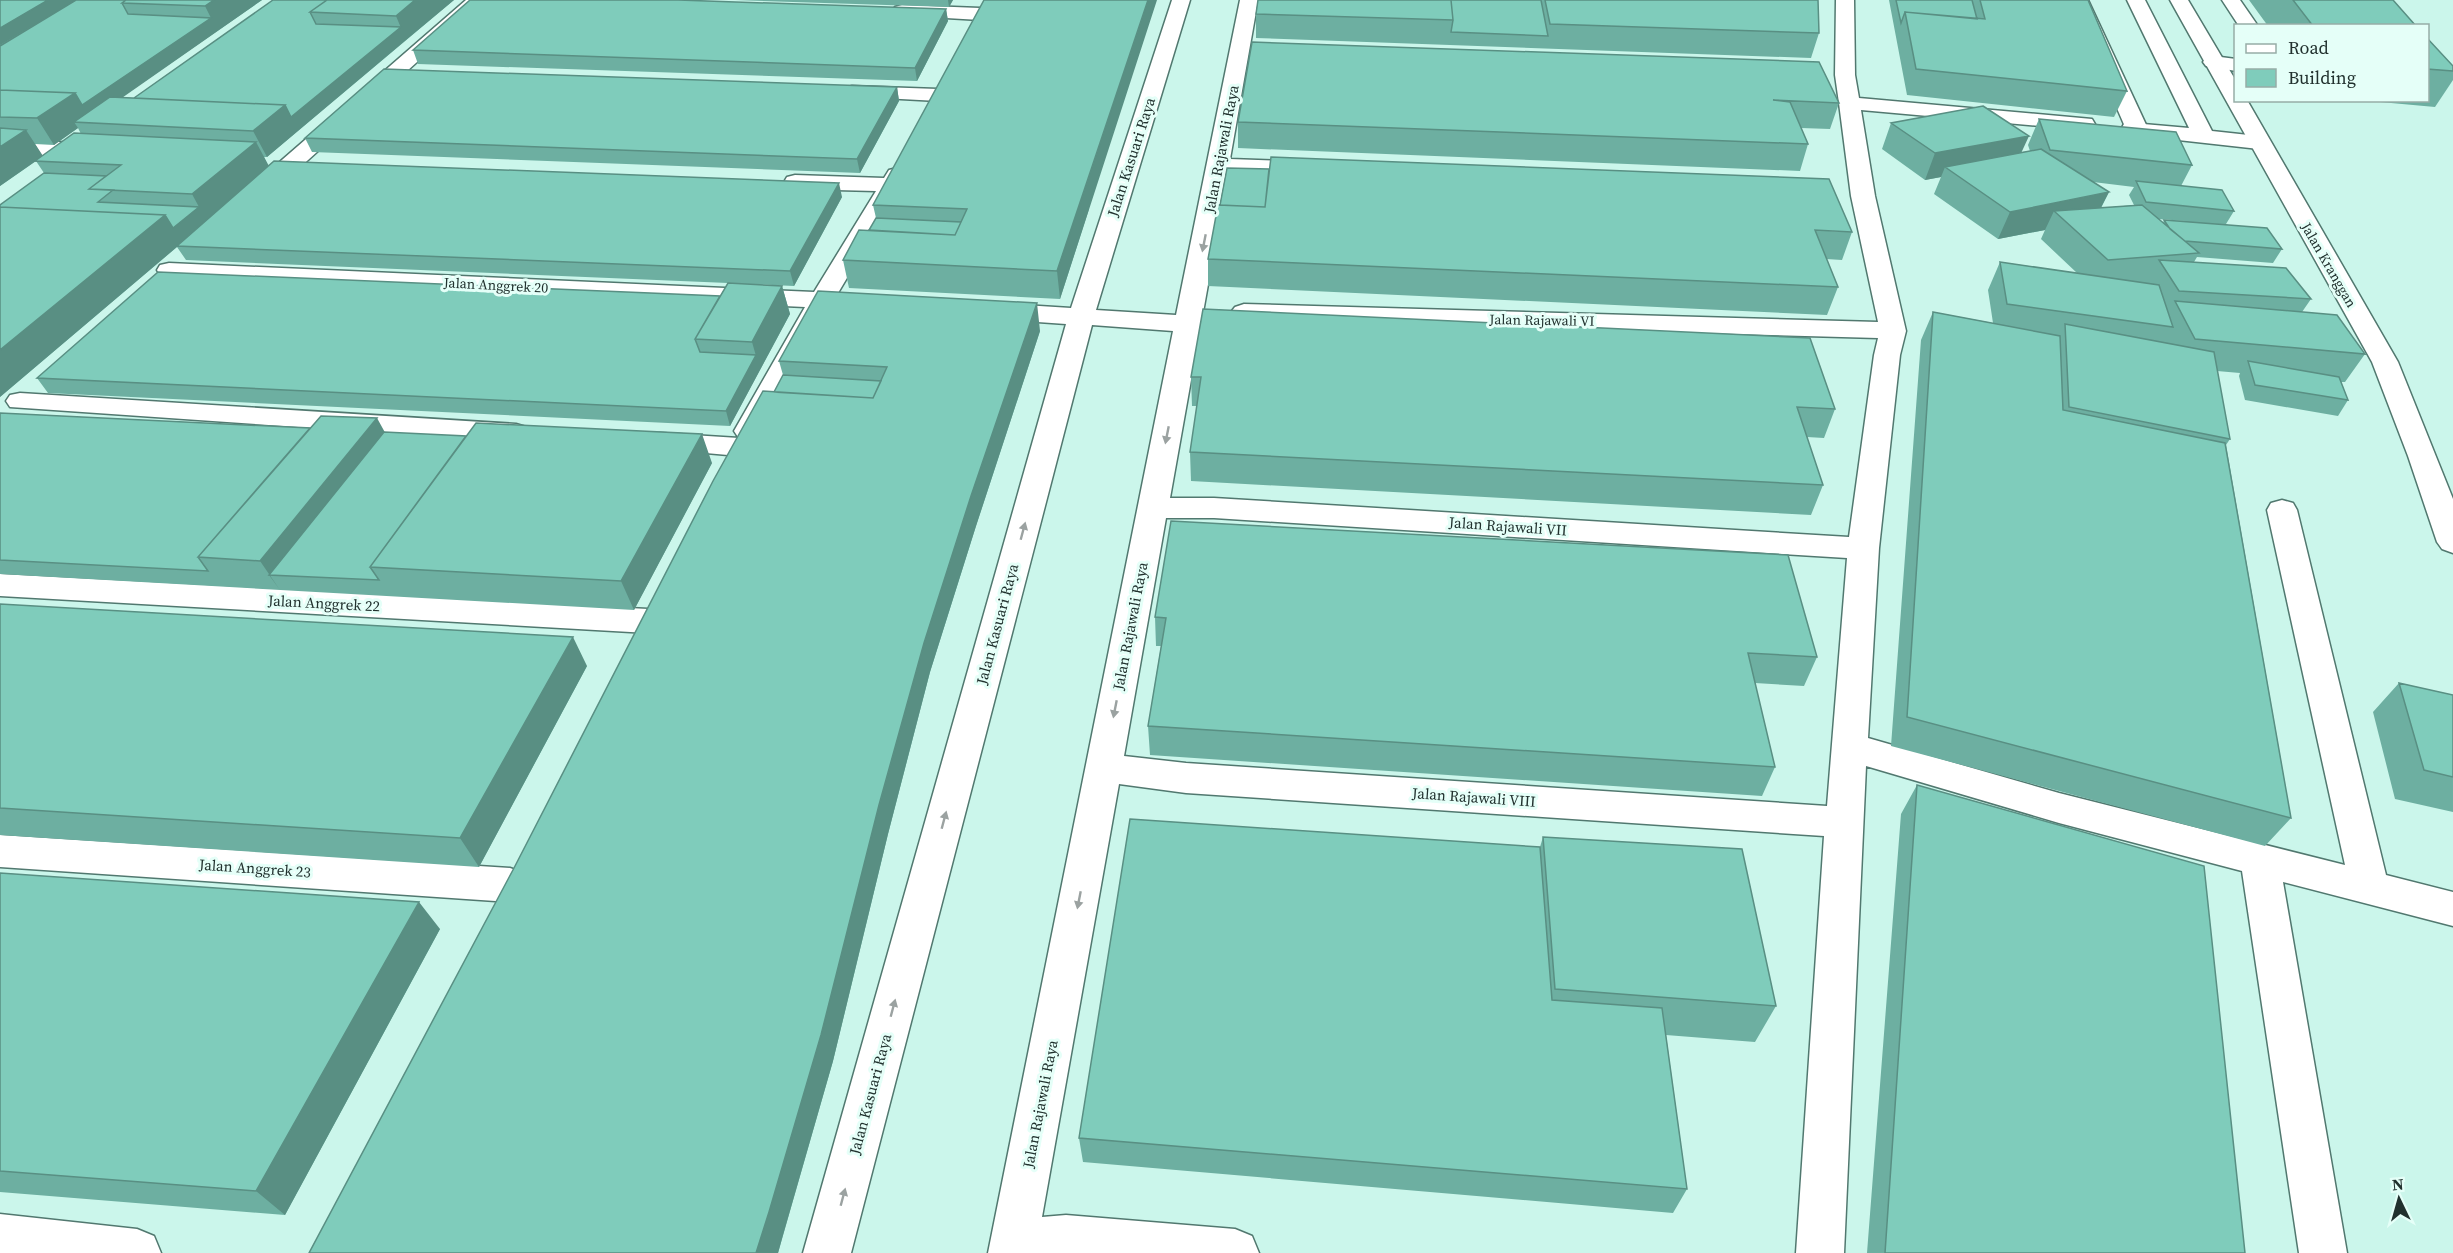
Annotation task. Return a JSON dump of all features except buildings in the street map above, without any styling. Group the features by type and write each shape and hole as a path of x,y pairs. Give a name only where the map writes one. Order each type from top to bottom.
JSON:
{"street":[{"path":"239,209 477,0"},
{"name":"Jalan Kasuari Raya","path":"827,1253 1081,316 1181,0"},
{"name":"Jalan Rajawali Raya","path":"1013,1248 1219,165 1251,54 1249,0"},
{"path":"1820,1253 1844,822 1863,548 1887,355 1893,331 1851,195 1841,84 1845,0"},
{"path":"2079,0 2137,129"},
{"path":"2136,0 2202,135"},
{"name":"Jalan Kranggan","path":"2179,0 2224,63 2234,86"},
{"path":"2231,0 2248,24"},
{"path":"723,478 822,299 892,185 983,7 886,11"},
{"path":"392,74 416,75"},
{"path":"1841,84 2109,127 2259,142"},
{"path":"831,91 938,95"},
{"name":"Jalan Kranggan","path":"2241,102 2259,142 2385,362 2423,456 2453,542"},
{"path":"48,171 105,130"},
{"path":"0,146 112,152"},
{"path":"268,161 327,164"},
{"path":"1219,165 1338,170"},
{"path":"774,181 892,185"},
{"name":"Jalan Anggrek 20","path":"195,247 160,278 822,299 869,303"},
{"name":"Jalan Rajawali VI","path":"975,309 1081,316 1843,327 1893,331"},
{"path":"47,378 14,407 539,434"},
{"path":"633,440 739,447"},
{"name":"Jalan Rajawali VII","path":"1152,508 1214,508 1863,548"},
{"path":"2282,510 2370,888"},
{"name":"Jalan Anggrek 22","path":"0,585 648,621"},
{"path":"632,653 664,590"},
{"path":"1850,747 2058,808 2453,909"},
{"name":"Jalan Rajawali VIII","path":"1104,768 1186,778 1844,822"},
{"name":"Jalan Anggrek 23","path":"0,851 509,888"},
{"path":"2260,861 2323,1253"},
{"path":"0,1238 137,1253"},
{"path":"1013,1248 1066,1239 1235,1253"}]}
